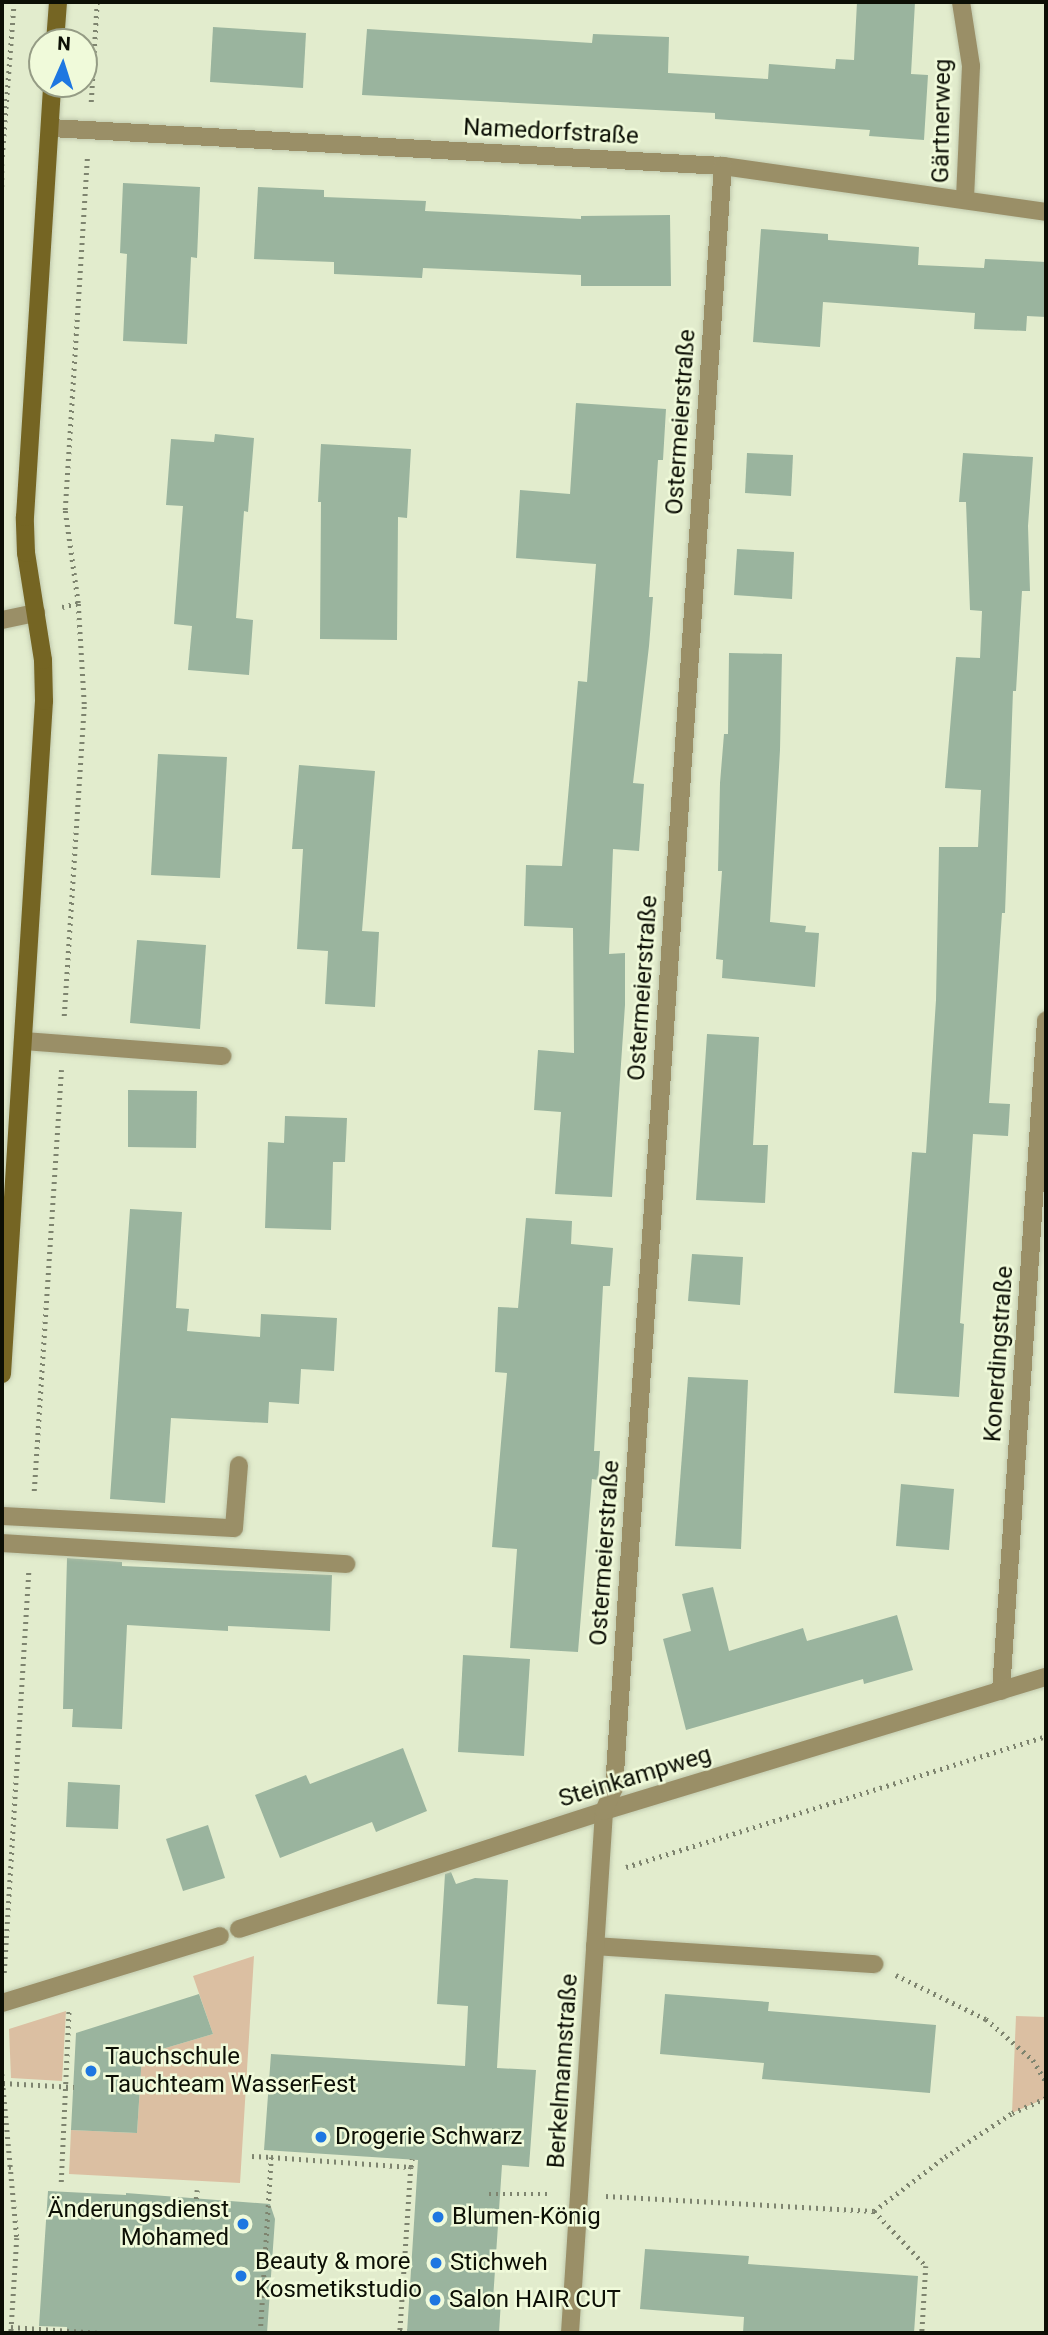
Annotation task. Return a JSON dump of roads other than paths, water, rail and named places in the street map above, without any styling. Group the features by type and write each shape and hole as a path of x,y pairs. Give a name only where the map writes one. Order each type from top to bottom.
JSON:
{"main road":[{"path":"56,28 58,2"},
{"path":"2,1374 44,701 43,660 26,553 25,517 52,98"}],"street":[{"name":"Gärtnerweg","path":"961,2 971,66 965,199"},
{"name":"Namedorfstraße","path":"51,128 723,166 1046,212"},
{"name":"Ostermeierstraße","path":"604,1811 614,1788 723,166"},
{"path":"2,620 36,613"},
{"name":"Konerdingstraße","path":"1001,1691 1046,1021"},
{"path":"23,1041 222,1056"},
{"path":"2,1516 234,1528 239,1465"},
{"path":"2,1543 346,1564"},
{"name":"Steinkampweg","path":"239,1929 604,1811 1046,1677"},
{"name":"Berkelmannstraße","path":"570,2333 604,1811"},
{"path":"2,2003 220,1936"},
{"path":"595,1946 874,1964"}],"place":[{"name":"Tauchschule Tauchteam WasserFest","path":"91,2071"},
{"name":"Drogerie Schwarz","path":"321,2137"},
{"name":"Blumen-König","path":"438,2217"},
{"name":"Änderungsdienst Mohamed","path":"243,2224"},
{"name":"Stichweh","path":"436,2263"},
{"name":"Beauty & more Kosmetikstudio","path":"241,2276"},
{"name":"Salon HAIR CUT","path":"435,2300"}]}
